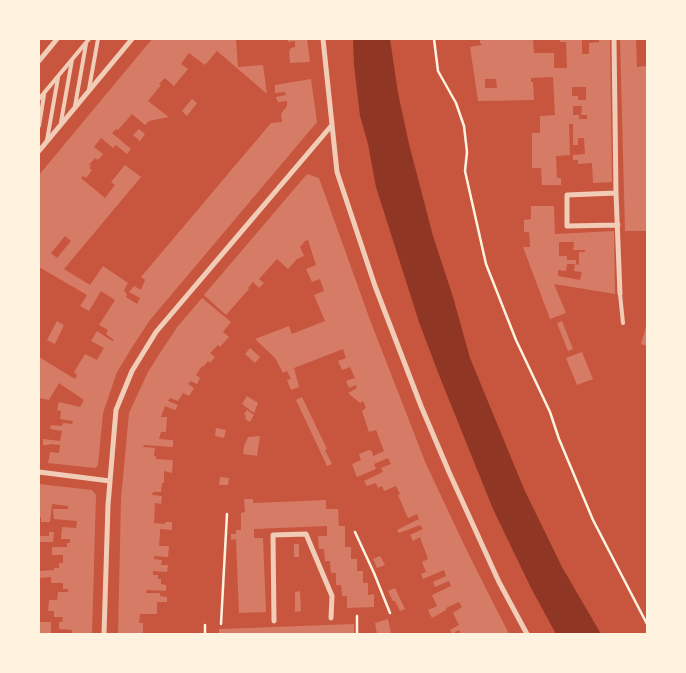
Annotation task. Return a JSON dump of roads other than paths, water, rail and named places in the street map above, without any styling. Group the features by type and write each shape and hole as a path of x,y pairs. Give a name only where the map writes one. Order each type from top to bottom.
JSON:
{"street":[{"path":"39,61 57,39"},
{"path":"39,151 132,39"},
{"path":"323,39 337,172 375,286 421,406 499,582 527,634"},
{"path":"614,39 616,193 620,294"},
{"path":"104,634 108,505 116,410 132,371 156,332 332,125"},
{"path":"616,193 567,195 567,226 618,226"},
{"path":"39,472 110,481"},
{"path":"274,621 273,536 306,534 332,596 331,618"}],"lane":[{"path":"39,99 89,39"},
{"path":"89,92 98,39"},
{"path":"75,108 86,43"},
{"path":"61,125 72,60"},
{"path":"47,141 58,76"},
{"path":"39,126 44,92"},
{"path":"620,294 623,323"}]}
